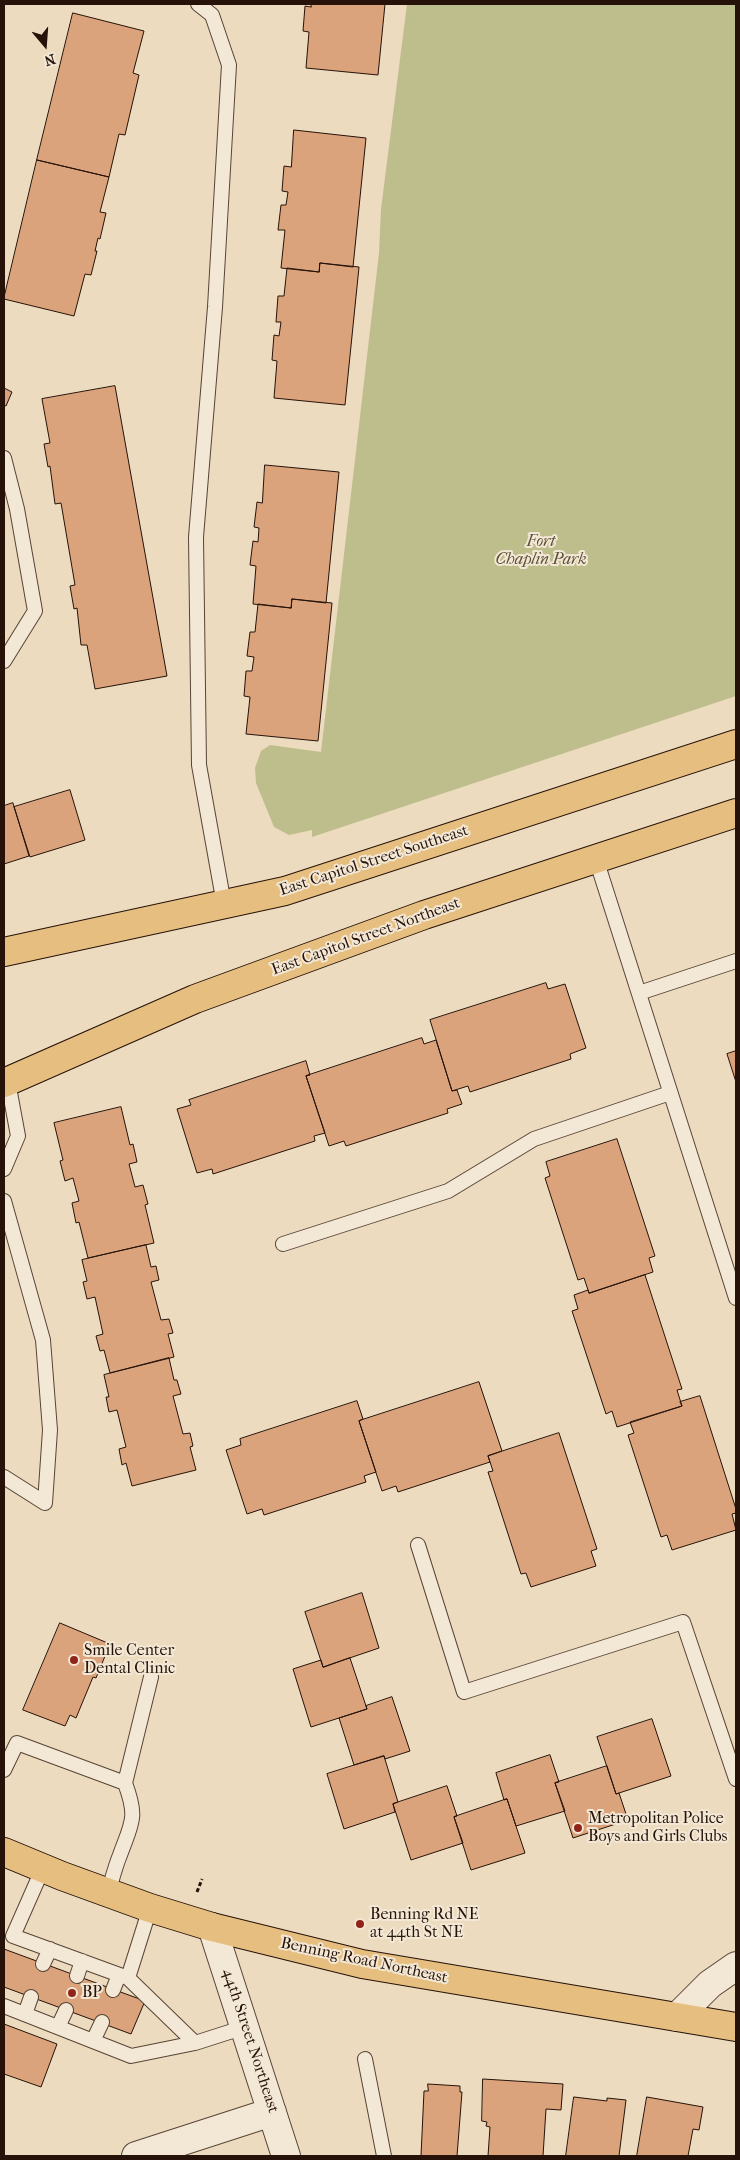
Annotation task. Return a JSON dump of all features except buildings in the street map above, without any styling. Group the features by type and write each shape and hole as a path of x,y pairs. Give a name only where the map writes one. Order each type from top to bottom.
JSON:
{"main road":[{"name":"East Capitol Street Southeast","path":"4,952 285,891 736,744"},
{"name":"East Capitol Street Northeast","path":"6,1082 195,999 424,915 736,813"},
{"name":"Benning Road Northeast","path":"4,1852 150,1908 212,1927 362,1964 736,2027"}],"street":[{"name":"44th Street Northeast","path":"212,1927 286,2156"},
{"path":"677,2017 710,1984 736,1966"},
{"path":"136,2156 272,2112"}],"lane":[{"path":"198,4 212,15 229,65 215,307 196,536 199,765 224,904"},
{"path":"4,458 17,509 35,611 4,661"},
{"path":"596,859 736,1298"},
{"path":"639,993 736,961"},
{"path":"4,1169 18,1136 6,1082"},
{"path":"283,1244 448,1191 534,1139 670,1093"},
{"path":"4,1201 43,1340 50,1430 45,1503 4,1477"},
{"path":"418,1545 464,1692 683,1622 736,1778"},
{"path":"108,1893 119,1856 132,1828 132,1803 125,1783 151,1677"},
{"path":"4,1770 17,1742 125,1783"},
{"path":"43,1868 8,1940 50,1949 124,1976 195,2043"},
{"path":"113,1990 124,1976 150,1908"},
{"path":"43,1964 50,1949"},
{"path":"77,1976 82,1961"},
{"path":"25,2014 31,1997"},
{"path":"4,2006 131,2056 195,2043 245,2027"},
{"path":"58,2027 66,2010"},
{"path":"93,2041 102,2022"},
{"path":"365,2059 384,2156"}],"path":[{"path":"196,1892 202,1879"}],"green space":[{"name":"Fort Chaplin Park","path":"407,4 736,4 736,696 312,837 312,830 289,835 274,827 256,783 255,768 261,751 270,745 321,752 379,253 381,209"}],"place":[{"name":"Smile Center Dental Clinic","path":"74,1660"},
{"name":"Metropolitan Police Boys and Girls Clubs","path":"578,1828"},
{"name":"Benning Rd NE at 44th St NE","path":"360,1924"},
{"name":"BP","path":"72,1993"}]}
